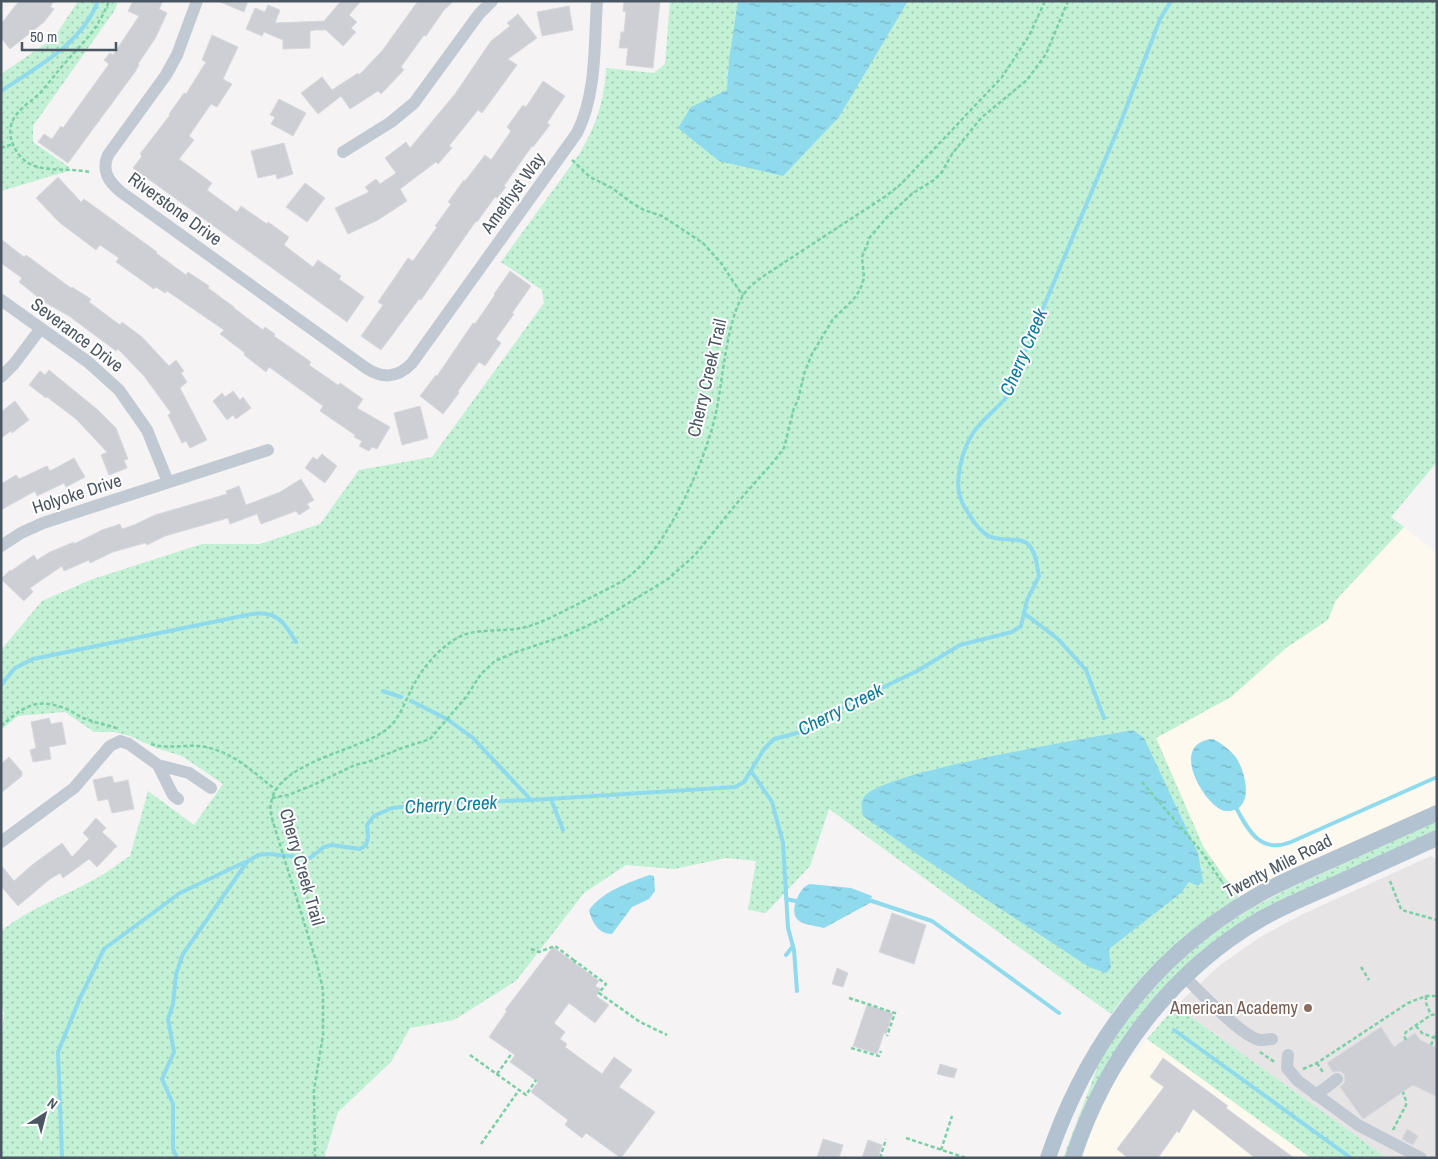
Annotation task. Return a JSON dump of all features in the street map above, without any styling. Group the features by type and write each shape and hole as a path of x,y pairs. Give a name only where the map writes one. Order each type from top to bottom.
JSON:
{"main road":[{"name":"Twenty Mile Road","path":"1048,1158 1080,1080 1122,1014 1150,980 1171,959 1208,927 1239,906 1276,886 1437,813"},
{"path":"1073,1158 1092,1110 1126,1048 1156,1008 1184,977 1235,936 1267,916 1437,838"}],"street":[{"name":"Riverstone Drive","path":"197,1 177,55 166,75 108,155 105,166 108,179 122,192 374,374 391,376"},
{"path":"343,152 402,114 414,103 479,14 492,1"},
{"name":"Amethyst Way","path":"391,376 400,374 412,363 577,133 586,112 592,83 597,1"},
{"name":"Severance Drive","path":"1,300 101,372 128,400 147,430 168,482"},
{"path":"1,377 14,364 41,328"},
{"name":"Holyoke Drive","path":"1,546 21,533 43,523 268,450"},
{"path":"1,842 79,783 110,746 120,741 130,744 158,765 189,773 211,788"},
{"path":"158,765 173,796 178,799"},
{"path":"1184,977 1212,1004 1249,1035 1260,1040 1272,1039"},
{"path":"1288,1055 1287,1068 1298,1081 1367,1131 1420,1158"},
{"path":"1316,1094 1337,1079"}],"path":[{"path":"89,172 34,165 20,156 13,144 10,129 14,118 26,104 40,92 85,42 101,21 109,1"},
{"name":"Cherry Creek Trail","path":"315,1158 314,1090 324,1035 323,990 318,964 270,809 272,798 282,782 292,773 312,763 375,737 388,729 399,716 418,677 439,652 453,641 464,635 515,629 539,623 609,588 638,569 668,529 685,497 701,458 714,419 732,323 743,296 752,284 886,196 901,184 1002,77 1029,36 1044,1"},
{"path":"272,798 320,782 355,765 430,739 491,664 516,652 561,638 602,619 668,579 686,564 784,448 810,360 820,339 833,319 860,290 864,278 862,258 873,232 913,193 934,180 942,172 955,150 981,118 1027,80 1046,54 1068,1"},
{"path":"1,148 13,144"},
{"path":"572,160 590,177 612,188 644,210 662,216 703,243 720,263 743,296"},
{"path":"1142,782 1201,851 1239,906"},
{"path":"1390,881 1401,909 1437,920"},
{"path":"531,949 539,952 555,946 606,984 599,993 640,1022 667,1035"},
{"path":"1361,967 1369,980"},
{"path":"1426,996 1426,1003 1431,1015"},
{"path":"1259,1051 1277,1064 1287,1068 1302,1069 1311,1066 1408,1003 1426,996 1437,996"},
{"path":"849,998 895,1013 888,1036"},
{"path":"1406,1040 1404,1034 1431,1015 1437,1014"},
{"path":"1416,1026 1422,1033 1435,1038"},
{"path":"1431,1045 1437,1032"},
{"path":"851,1048 879,1056 881,1051"},
{"path":"497,1074 512,1053"},
{"path":"470,1055 526,1095 536,1080"},
{"path":"480,1144 519,1090"},
{"path":"1396,1136 1392,1133 1406,1105 1403,1092"},
{"path":"941,1150 952,1116"},
{"path":"906,1138 966,1158"},
{"path":"880,1158 886,1139"}],"shaded area":[{"path":"1404,527 1435,552 1437,551 1437,805 1238,897 1203,846 1156,738 1231,697 1286,648 1328,620 1336,600"},
{"name":"American Academy","path":"1431,856 1437,860 1437,1158 1387,1158 1176,1006 1220,965 1262,936 1303,914"},
{"path":"1147,1039 1311,1158 1082,1158 1098,1113 1107,1095 1120,1072"}],"green space":[{"path":"78,1 118,1 115,10 33,126 33,142 69,167 68,171 1,191 1,74 54,38"},
{"path":"670,1 1437,1 1437,462 1391,517 1404,527 1336,600 1328,620 1286,648 1231,697 1156,738 1203,846 1238,897 1185,936 1155,964 1111,1014 829,809 810,866 766,913 748,910 756,861 726,858 674,869 626,865 584,893 516,981 454,1020 410,1028 391,1062 338,1112 324,1158 1,1158 1,1041 4,1013 1,1005 1,931 36,909 101,876 130,856 148,791 194,825 223,784 182,756 156,748 130,736 114,732 94,732 65,712 18,716 1,730 1,650 42,601 90,580 202,544 260,544 320,524 359,470 432,457 544,303 542,290 501,262 586,142 601,102 606,68 654,73 665,64"},
{"path":"1437,821 1437,830 1286,898 1118,1046 1092,1091 1066,1158 1063,1158 1099,1063 1121,1026 1176,964 1214,932 1252,908 1288,889"},
{"path":"1176,1006 1387,1158 1311,1158 1147,1039"}],"water":[{"path":"738,1 908,1 839,117 783,176 719,161 678,128 691,107 727,90 729,60"},
{"path":"1133,730 1144,738 1198,853 1203,881 1198,886 1189,882 1181,893 1109,949 1111,968 1106,973 1089,967 914,852 863,816 862,804 864,797 879,787 908,777 946,766 989,757"},
{"path":"1213,739 1233,753 1245,780 1245,798 1242,805 1235,810 1226,811 1218,808 1210,800 1201,789 1191,764 1192,752 1199,743"},
{"path":"650,875 654,876 655,891 649,899 632,907 612,934 599,930 589,910 594,904 616,888"},
{"path":"810,884 851,888 872,896 870,903 824,928 802,923 795,915 794,910 799,894"}],"building":[{"path":"19,1 54,1 50,7 54,9 44,22 10,49 1,38 1,24"},
{"path":"133,1 163,1 159,9 167,13 156,37 138,64 135,72 68,163 38,142 44,134 52,139 61,126 63,128 109,64 104,60 110,53 113,55 139,16 128,11"},
{"path":"218,1 248,1 244,12"},
{"path":"341,1 361,1 349,15 357,22 351,28 356,32 343,46 326,30 315,30 310,31 310,48 283,49 283,40 264,32 262,36 246,29 255,8 265,12 268,5 280,10 275,23 324,21"},
{"path":"418,1 454,1 444,10 426,36 424,35 401,67 404,70 381,94 378,91 350,109 341,96 318,114 301,93 322,77 332,90 358,73 359,75 382,51"},
{"path":"624,1 660,1 653,68 626,65 628,48 619,48 621,32 624,32 626,12 623,11"},
{"path":"569,6 573,30 542,36 537,12"},
{"path":"518,14 537,38 508,59 517,65 482,113 478,110 449,146 452,148 438,164 436,162 400,189 407,201 378,220 348,234 335,208 369,192 365,187 376,179 380,184 396,173 385,158 406,142 410,148 455,94 491,41 510,26 507,23"},
{"path":"212,35 238,47 223,79 232,84 217,107 211,104 189,136 194,140 179,159 212,183 207,190 237,212 241,206 267,224 268,222 289,237 284,245 313,267 318,260 341,276 339,279 364,297 347,322 133,168 142,156 140,154 170,115 184,93 186,94 206,62 202,60"},
{"path":"543,81 565,96 547,123 550,125 532,146 504,186 506,187 497,198 495,197 476,221 421,300 419,299 381,350 361,336 383,305 378,302 408,258 413,261 437,227 435,226 451,204 448,202 464,180 485,155 491,160 511,131 507,127 523,105 526,107"},
{"path":"279,99 306,113 293,136 271,124 275,117 270,115"},
{"path":"284,143 293,174 277,179 276,174 258,178 251,151"},
{"path":"58,177 81,202 84,199 186,275 188,272 209,286 208,288 263,330 265,327 275,334 274,336 311,362 309,365 363,399 357,408 390,427 377,449 372,447 369,451 359,446 362,441 320,411 323,406 269,367 266,372 220,334 224,330 167,291 165,293 156,287 154,289 116,262 119,258 100,245 96,250 60,223 36,198"},
{"path":"305,183 325,198 307,222 286,207"},
{"path":"1,239 24,257 26,255 71,288 91,299 89,302 120,325 122,322 142,337 169,366 176,360 184,371 181,373 187,382 180,388 207,440 190,448 186,441 182,443 168,415 171,413 144,376 118,349 116,351 69,316 44,302 19,282 22,278 1,263"},
{"path":"510,271 531,286 496,339 501,343 485,366 479,362 443,414 420,396 437,376 473,323 475,324"},
{"path":"49,370 98,410 116,428 128,459 124,460 127,468 109,475 101,455 107,452 76,419 29,385 40,371 45,375"},
{"path":"233,391 240,400 243,397 251,408 236,419 233,415 227,420 213,401 222,393 225,397"},
{"path":"15,401 29,420 12,433 11,431 1,438 1,412"},
{"path":"420,406 428,438 402,445 394,413"},
{"path":"322,454 337,466 325,483 305,468 313,457 317,460"},
{"path":"74,458 85,477 66,487 64,483 37,496 35,491 1,510 1,484 16,475 19,479 47,466 50,471"},
{"path":"301,479 314,500 307,504 310,508 299,515 296,511 261,524 257,514 230,524 228,518 165,536 147,545 145,543 113,552 90,563 89,560 64,571 62,566 30,588 33,592 24,601 1,579 10,570 34,555 37,560 50,552 120,524 122,529 155,515 227,494 226,491 239,486 246,505 280,492"},
{"path":"49,718 51,724 62,722 66,744 49,747 51,759 33,762 30,750 36,748 31,722"},
{"path":"9,757 22,772 22,776 1,793 1,764"},
{"path":"112,776 114,783 128,780 134,809 112,813 108,799 98,801 93,780"},
{"path":"96,818 106,828 102,832 117,846 97,867 89,859 63,878 60,873 18,906 1,886 1,865 14,881 62,843 72,857 89,839 83,833"},
{"path":"892,913 926,925 914,964 879,952"},
{"path":"553,947 599,981 595,986 601,989 596,996 609,1005 595,1023 569,1003 554,1023 565,1032 560,1039 567,1044 565,1047 602,1074 614,1057 632,1070 619,1087 655,1112 621,1158 586,1133 582,1138 565,1125 568,1120 531,1092 538,1082 510,1062 515,1055 489,1037 507,1011 505,1010"},
{"path":"837,968 848,973 843,987 832,984"},
{"path":"867,1005 893,1013 877,1054 853,1046"},
{"path":"1381,1027 1394,1047 1415,1033 1420,1040 1437,1048 1437,1097 1413,1085 1363,1119 1340,1087 1345,1082 1344,1074 1340,1071 1333,1072 1327,1063"},
{"path":"1163,1058 1228,1106 1226,1108 1294,1158 1255,1158 1193,1109 1179,1133 1177,1131 1158,1158 1128,1158 1117,1149 1164,1087 1150,1077"},
{"path":"940,1064 957,1069 954,1078 937,1074"},
{"path":"1407,1129 1418,1136 1413,1145 1402,1139"},
{"path":"823,1139 843,1145 839,1158 817,1158"},
{"path":"868,1140 882,1145 878,1158 862,1158"}],"waterway":[{"path":"1,91 70,42 81,30 98,1"},
{"name":"Cherry Creek","path":"177,1158 173,1149 173,1104 162,1079 174,1052 168,1019 173,1004 176,974 183,954 247,862 258,855 268,854 310,858 324,847 332,845 360,849 366,845 368,837 367,825 374,816 392,808 439,803 532,800 735,787 744,782 764,749 774,739 801,732 850,703 917,671 960,645 1012,632 1021,626 1027,600 1039,576 1034,555 1028,544 1019,540 997,539 985,533 977,526 964,506 959,494 958,486 962,457 973,433 1005,399 1120,124 1160,19 1171,1"},
{"path":"1024,613 1058,639 1086,670 1104,718"},
{"path":"1,685 15,668 33,659 252,614 268,614 279,619 296,642"},
{"path":"383,691 401,697"},
{"path":"411,701 447,719 473,738 531,800"},
{"path":"751,771 772,802 783,843 788,928 794,950 797,991"},
{"path":"1234,804 1255,837 1270,845 1280,845 1291,842 1437,777"},
{"path":"551,799 563,830"},
{"path":"62,1158 58,1052 80,998 104,949 180,893 245,862"},
{"path":"786,899 800,902"},
{"path":"867,901 932,921 1059,1013"},
{"path":"786,955 793,946"},
{"path":"1174,1030 1351,1158"}],"place":[{"name":"American Academy","path":"1308,1008"}]}
